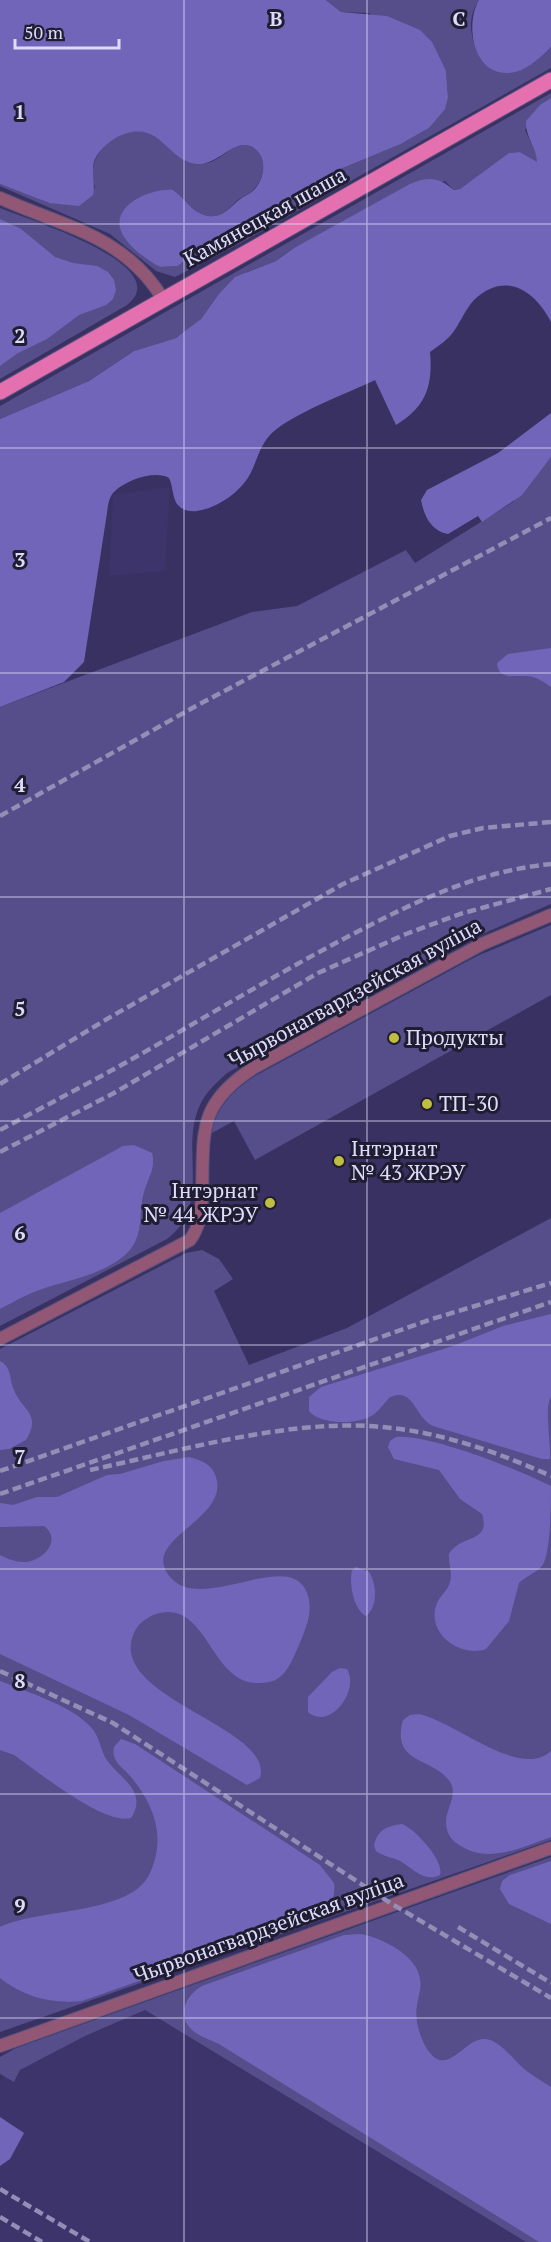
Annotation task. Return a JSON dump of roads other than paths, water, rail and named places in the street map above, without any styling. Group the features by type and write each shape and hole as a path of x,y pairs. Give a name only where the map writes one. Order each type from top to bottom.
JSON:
{"main road":[{"name":"Камянецкая шаша","path":"0,392 551,80"}],"street":[{"path":"0,198 116,247 141,268 163,299"},
{"name":"Чырвонагвардзейская вуліца","path":"0,1339 190,1240 201,1220 206,1124 213,1103 236,1080 482,944 551,915"},
{"name":"Чырвонагвардзейская вуліца","path":"0,2046 551,1848"}],"railway":[{"path":"0,816 196,706 551,518"},
{"path":"0,1084 107,1019 343,884 450,836 483,828 551,822"},
{"path":"0,1130 93,1081 312,956 402,909 474,880 551,864"},
{"path":"0,1152 114,1093 318,973 406,934 460,914 551,889"},
{"path":"0,1471 432,1319 551,1283"},
{"path":"0,1494 551,1302"},
{"path":"90,1470 236,1438 311,1427 347,1425 382,1427 447,1438 489,1451 551,1476"},
{"path":"0,1671 113,1723 392,1904 551,1998"},
{"path":"458,1927 551,1983"},
{"path":"0,2189 90,2242"},
{"path":"0,2217 42,2242"}],"place":[{"name":"Продукты","path":"394,1038"},
{"name":"ТП-30","path":"427,1104"},
{"name":"Інтэрнат № 43 ЖРЭУ","path":"339,1161"},
{"name":"Інтэрнат № 44 ЖРЭУ","path":"270,1203"}]}
